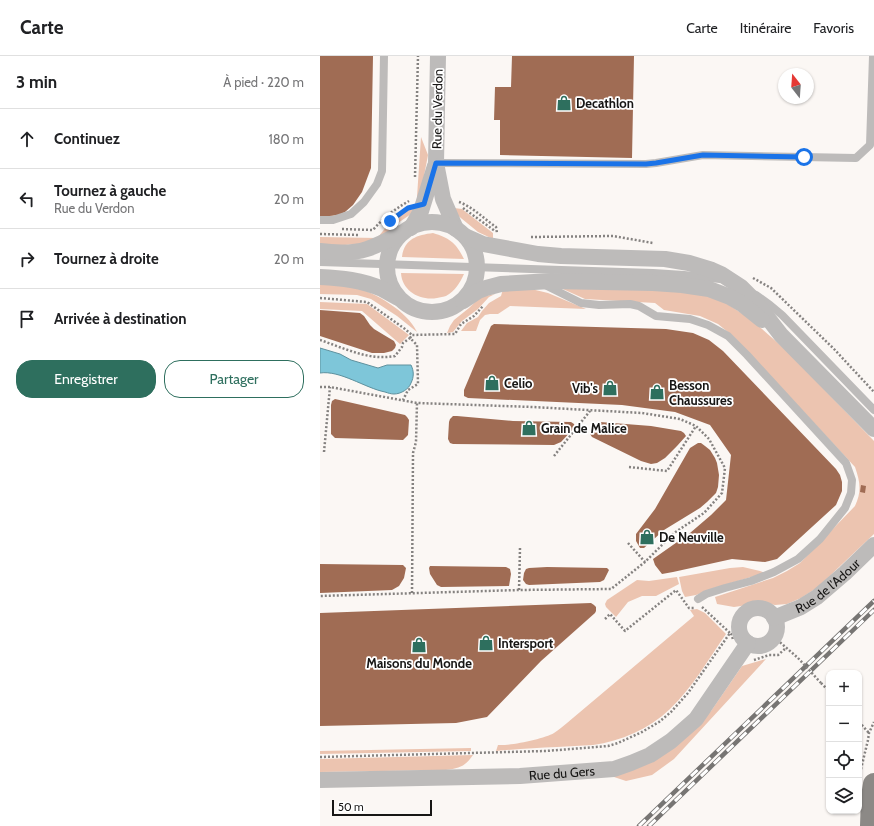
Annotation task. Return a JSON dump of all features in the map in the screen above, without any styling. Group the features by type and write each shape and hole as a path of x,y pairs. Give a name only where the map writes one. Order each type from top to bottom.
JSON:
{"main road":[{"path":"867,779 872,797 871,826"}],"street":[{"name":"Rue du Verdon","path":"438,56 436,163 443,199 461,233 473,247 476,254 477,267"},
{"name":"Rue du Verdon","path":"387,264 390,249 397,238 416,221 424,204 436,163"},
{"path":"320,251 358,252 376,246 421,223 432,222 442,223 483,244 538,254 665,259 689,263 717,272 741,287 753,299 781,335 874,429"},
{"path":"387,264 388,277 391,286 401,300"},
{"path":"462,300 473,287 477,267"},
{"path":"320,277 342,278 356,281 382,290 401,300 410,307 424,312 449,309 478,291 501,284 537,281 579,281 682,285 709,289 730,297 742,304 781,335"},
{"name":"Rue de l'Adour","path":"774,618 801,607 817,596 874,545"},
{"path":"760,608 766,610 771,613 776,624 774,637 765,645 753,645 744,648 739,627 740,621 747,611 760,608"},
{"name":"Rue du Gers","path":"320,780 520,776 614,769 650,755 686,729 696,719 744,648"}],"lane":[{"path":"320,220 333,220 351,214 364,202 377,184 382,171 384,56"},
{"path":"436,163 646,164 703,155 856,158 870,144 873,95 873,56"},
{"path":"320,262 653,272 684,274 718,279 741,287 762,299 782,315 874,410"},
{"path":"537,281 581,303 630,304 639,306 656,316 690,319 708,325 728,336 846,463 852,480 851,493 846,508 820,539 798,559 774,572 751,581 706,594 698,599"}],"path":[{"path":"415,183 418,56"},
{"path":"385,226 408,208 424,204"},
{"path":"320,234 359,235"},
{"path":"320,298 367,302 412,335"},
{"path":"320,340 362,355 376,357 395,356 402,347 403,343 410,338 417,345 418,384 408,390 404,400"},
{"path":"320,387 330,387 417,403 642,413 680,419 696,426 710,439 725,468 722,493 704,513 674,533 645,562 611,589 519,590 320,596"},
{"path":"324,452 330,387"},
{"path":"412,593 413,456 416,442 417,403"},
{"path":"554,456 590,411"},
{"path":"630,468 667,471 696,426"},
{"path":"628,543 645,562"},
{"path":"519,590 520,548"},
{"path":"605,619 610,614 625,631 676,590 689,608 702,607 730,633 733,640 731,645 744,648 751,660 769,655 778,655 786,648"},
{"path":"320,757 546,751 608,746 618,743 642,732 659,722 671,712 688,693 730,633"},
{"path":"774,637 798,658 826,688"},
{"path":"867,779 868,740 869,733 874,722"},
{"path":"862,725 869,733"}],"shaded area":[{"path":"421,137 428,155 420,197 417,197"},
{"path":"416,207 411,214 398,223 387,234 370,243 320,247 320,237 377,238 394,220 405,212"},
{"path":"454,208 462,209 493,233 493,239 478,232 456,214"},
{"path":"433,233 452,242 464,259 402,257 405,246 408,242 422,235"},
{"path":"401,273 464,274 461,281 452,292 444,297 431,299 418,296 408,290 402,279"},
{"path":"320,283 350,286 381,298 406,317 417,332 397,316 371,299 357,295 320,294"},
{"path":"554,285 653,287 715,296 752,320 788,352 874,441 874,534 818,587 801,598 787,604 775,605 752,603 734,607 717,604 715,597 773,578 800,563 855,506 859,496 860,486 855,467 734,337 718,324 700,316 664,310 655,303 585,299"},
{"path":"527,288 548,293 586,309 510,306 498,314 485,315 480,320 476,331 461,331 467,323 478,317 489,303 501,296 503,289"},
{"path":"495,294 489,297 478,309 462,321 453,332 447,333 454,320 480,297"},
{"path":"320,302 367,304 409,335 400,344 362,311 320,309"},
{"path":"743,567 765,573 714,588 696,595 685,597 682,591 679,577"},
{"path":"677,577 679,584 656,596 642,596 628,602 616,617 606,607 605,604 607,600 637,580 649,581"},
{"path":"697,609 705,613 726,634 686,692 662,716 634,733 603,743 593,745 496,751 498,745 527,742 543,738 556,732 694,616 690,610"},
{"path":"766,659 674,759 652,775 626,781 614,777 711,711 742,666"},
{"path":"471,748 471,751 320,754 320,751"},
{"path":"473,755 461,766 446,770 320,772 320,759"}],"water":[{"path":"320,348 340,354 351,360 378,368 387,365 411,365 413,370 412,381 404,391 393,394 377,390 336,374 320,373"}],"building":[{"path":"320,56 373,56 371,168 362,192 353,205 339,215 320,217"},
{"name":"Decathlon","path":"512,56 634,56 632,158 500,155 500,120 494,120 495,87 511,87"},
{"path":"320,310 360,313 374,329 394,341 396,345 395,348 392,351 384,353 372,353 320,336"},
{"path":"494,324 666,329 693,333 709,340 723,351 836,469 842,482 842,491 836,505 777,559 765,562 732,559 662,574 655,565 653,559 690,533 726,500 731,455 710,425 675,412 622,405 468,398 464,396 464,390 491,326"},
{"path":"335,399 405,415 409,420 408,435 403,440 335,438 331,434 331,405 332,401"},
{"path":"453,416 513,421 571,422 575,427 561,442 554,445 453,444 450,443 448,439 449,422"},
{"path":"600,422 651,426 681,431 686,436 665,458 657,463 651,464 641,461 592,437 590,434 590,429 593,425"},
{"path":"698,443 701,443 710,450 717,463 719,475 716,493 700,508 664,530 644,548 640,548 636,541 636,534 655,509 690,448"},
{"path":"861,485 866,486 865,493 860,492"},
{"path":"320,564 403,565 406,568 404,578 399,586 392,590 320,593"},
{"path":"430,566 506,567 510,569 511,574 509,586 441,587 437,585 430,574"},
{"path":"547,567 607,568 609,570 604,580 600,582 529,585 523,580 526,569"},
{"path":"591,603 596,607 595,613 541,661 487,717 456,723 320,726 320,613"}],"railway":[{"path":"639,826 874,601"},
{"path":"649,826 874,610"}],"place":[{"name":"Decathlon","path":"564,103"},
{"name":"Celio","path":"492,383"},
{"name":"Vib's","path":"610,388"},
{"name":"Besson Chaussures","path":"657,392"},
{"name":"Grain de Malice","path":"529,428"},
{"name":"De Neuville","path":"647,537"},
{"name":"Intersport","path":"486,643"},
{"name":"Maisons du Monde","path":"419,645"}],"route":[{"path":"390,221 408,208 424,204 436,163 646,164 703,155 804,157"}]}
